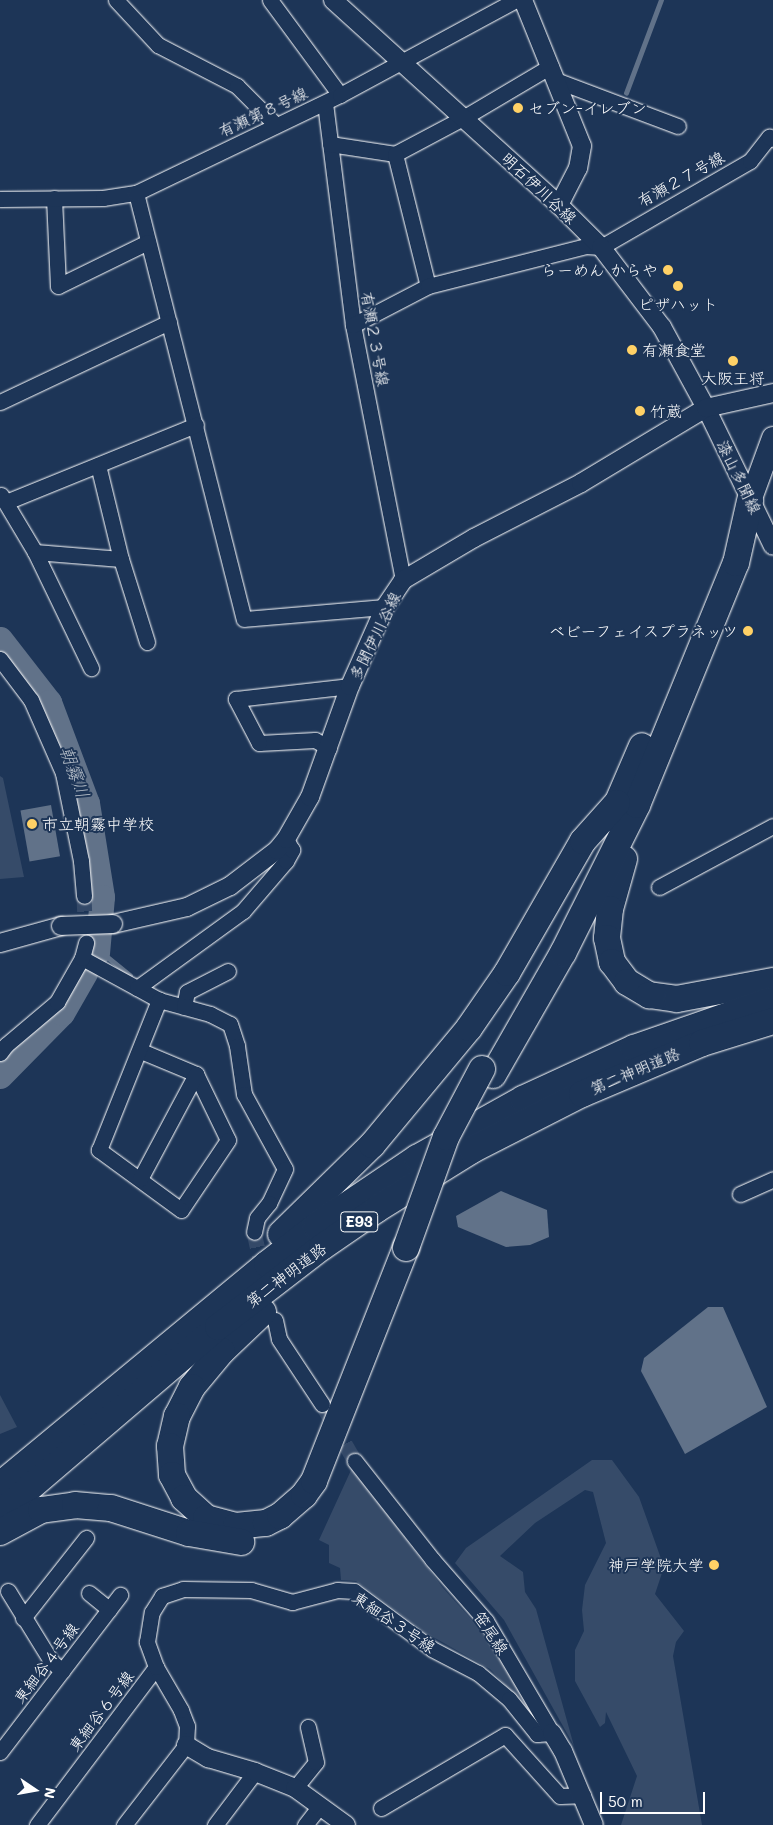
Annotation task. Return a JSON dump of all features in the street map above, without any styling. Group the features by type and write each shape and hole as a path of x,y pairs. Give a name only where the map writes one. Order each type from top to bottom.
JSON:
{"highway":[{"path":"413,1187 280,1295 222,1351 192,1387 172,1431 169,1462 177,1487 194,1510 221,1523 251,1526 280,1516 304,1495 329,1450 487,1072 563,953 627,804 736,563 750,501"},
{"path":"627,804 607,924 608,950 618,973 637,990 663,998 692,998 773,981"},
{"path":"31,1458 299,1218 372,1145 469,1028 507,973 583,841 627,804"},
{"name":"第二神明道路","path":"0,1485 267,1264 346,1205 417,1158 576,1074 697,1024 773,1000"},
{"name":"第二神明道路","path":"0,1513 218,1327 322,1247 413,1187 472,1150 582,1094 702,1043 773,1021"},
{"path":"0,1532 41,1510 75,1505 111,1508 224,1541 256,1541 288,1528 314,1505 334,1471 411,1250"}],"main road":[{"path":"750,501 773,438"}],"street":[{"path":"116,0 158,45 237,86 275,124"},
{"path":"270,0 340,95"},
{"name":"明石伊川谷線","path":"334,0 559,205 600,247 662,327 706,408"},
{"name":"有瀬第８号線","path":"0,199 103,198 136,193 275,124 325,103 516,0"},
{"path":"523,0 582,146 582,157 559,205"},
{"path":"330,144 395,154 554,73 678,126"},
{"name":"有瀬２３号線","path":"325,103 353,326 402,580"},
{"name":"有瀬２７号線","path":"600,247 750,161 772,134"},
{"path":"395,154 428,286"},
{"path":"136,193 244,618 385,607"},
{"path":"54,198 58,286 148,242"},
{"path":"353,326 428,286 586,246 600,247"},
{"path":"0,402 169,322"},
{"name":"多聞伊川谷線","path":"0,943 61,926 113,924 187,906 230,886 276,850 286,839 310,797 330,748 350,686 385,607 402,580 474,538 581,483 706,408 773,393"},
{"name":"漆山多聞線","path":"706,408 773,546"},
{"path":"91,668 35,552 3,498 98,465 196,424"},
{"path":"98,465 121,559 147,642"},
{"path":"35,552 121,559"},
{"path":"0,659 30,700 64,773 81,861 84,896"},
{"path":"330,748 315,740 259,743 236,699 350,686"},
{"path":"659,887 773,826"},
{"path":"137,988 243,911 260,894 292,850 286,839"},
{"path":"0,1053 6,1045 56,1002 82,958 86,943"},
{"path":"82,958 159,1000 210,1014 230,1024 237,1046 244,1094 285,1169 269,1203 257,1218 254,1232"},
{"path":"184,1007 187,992 228,971"},
{"path":"141,1051 196,1074 228,1140 182,1210 99,1150 141,1051 159,1000"},
{"path":"140,1179 196,1074"},
{"path":"740,1194 773,1179"},
{"path":"275,1320 279,1339 322,1404"},
{"name":"笹尾線","path":"355,1461 432,1559 486,1621 552,1733 583,1795 594,1825"},
{"path":"23,1618 86,1538"},
{"name":"東細谷３号線","path":"186,1745 187,1726 181,1710 156,1667 147,1642 152,1612 162,1596 183,1589 251,1590 292,1602 337,1590 354,1591 432,1649 478,1673 509,1698 537,1734 552,1733"},
{"path":"8,1591 50,1661 62,1671"},
{"path":"89,1593 109,1609"},
{"name":"東細谷４号線","path":"0,1752 120,1595"},
{"name":"東細谷６号線","path":"36,1825 156,1667"},
{"path":"295,1788 316,1762 308,1727"},
{"path":"381,1808 505,1735 560,1796 583,1795"},
{"path":"124,1825 186,1745 208,1758 255,1772 295,1788 346,1825"},
{"path":"215,1825 255,1772"},
{"path":"305,1825 320,1806"}],"shaded area":[{"path":"0,776 3,778 24,877 0,879"},
{"path":"51,805 60,856 30,862 20,810"},
{"path":"501,1191 547,1210 549,1237 530,1245 506,1247 458,1227 456,1216"},
{"path":"708,1307 723,1307 767,1407 685,1454 641,1371 644,1358"},
{"path":"0,1395 17,1427 0,1434"},
{"path":"592,1460 612,1460 639,1497 664,1567 655,1594 684,1631 676,1642 673,1656 702,1825 621,1825 637,1776 606,1712 605,1723 600,1727 575,1681 575,1650 584,1631 582,1610 585,1585 606,1543 593,1492 585,1490 535,1523 500,1556 523,1572 525,1592 536,1609 574,1746 504,1620 455,1563 466,1548"},
{"path":"352,1468 443,1588 487,1637 534,1716 490,1669 426,1633 356,1581 341,1580 340,1568 329,1563 329,1545 319,1540"}],"waterway":[{"path":"626,93 661,0"},
{"name":"朝霧川","path":"0,639 49,702 87,803 102,897 97,953"},
{"path":"99,950 130,975"},
{"name":"朝霧川","path":"0,1076 62,1013 85,973"}],"tunnel":[{"path":"84,896 86,943"},
{"path":"254,1232 263,1272"},
{"path":"322,1404 355,1461"}],"place":[{"name":"セブン-イレブン","path":"518,108"},
{"name":"らーめん からや","path":"668,270"},
{"name":"ピザハット","path":"678,286"},
{"name":"有瀬食堂","path":"632,350"},
{"name":"大阪王将","path":"733,361"},
{"name":"竹蔵","path":"640,411"},
{"name":"ベビーフェイスプラネッツ","path":"748,631"},
{"name":"市立朝霧中学校","path":"32,824"},
{"name":"神戸学院大学","path":"714,1565"}]}
